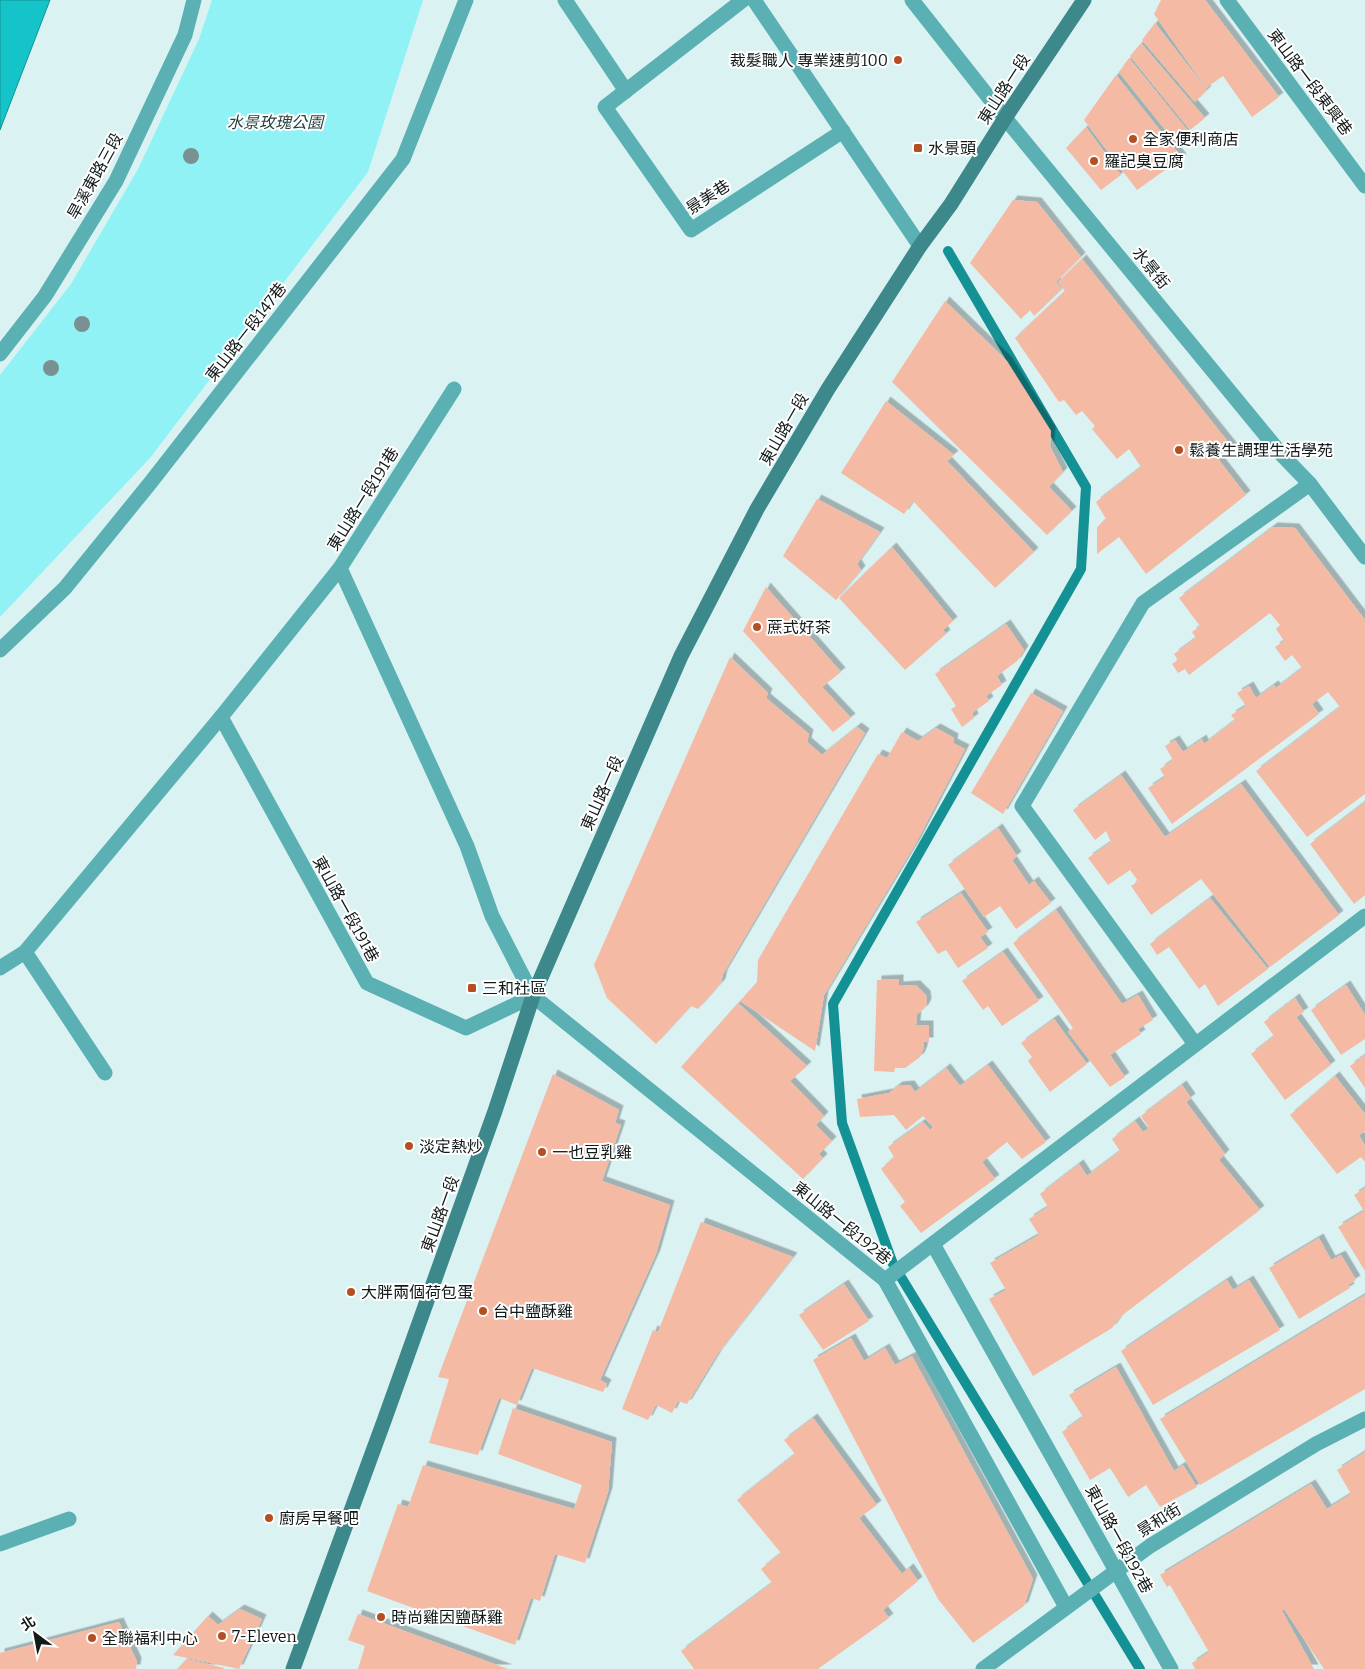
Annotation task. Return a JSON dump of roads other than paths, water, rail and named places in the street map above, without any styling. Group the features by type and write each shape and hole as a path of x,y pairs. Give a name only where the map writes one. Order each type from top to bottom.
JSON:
{"main road":[{"name":"東山路一段","path":"293,1669 495,1111 533,996 690,638 757,509 828,389 920,246 951,204 1005,118 1084,0"}],"street":[{"name":"旱溪東路三段","path":"0,354 45,296 116,181 185,35 194,0"},
{"name":"東山路一段147巷","path":"0,650 71,580 151,482 403,159 466,0"},
{"path":"565,0 626,91"},
{"name":"景美巷","path":"743,0 605,107 691,230 843,131"},
{"path":"754,0 920,246"},
{"name":"水景街","path":"912,0 1005,118 1282,455 1310,484 1365,557"},
{"name":"東山路一段東興巷","path":"1227,0 1365,186"},
{"name":"東山路一段191巷","path":"0,968 25,952 221,717 340,568 454,389"},
{"path":"1196,1044 1022,806 1143,602 1310,484"},
{"path":"340,568 467,846 492,916 533,996"},
{"name":"東山路一段191巷","path":"221,717 367,983 466,1028 533,996"},
{"path":"884,1280 1365,916"},
{"path":"25,952 105,1072"},
{"name":"東山路一段192巷","path":"533,996 884,1280 1066,1607"},
{"name":"東山路一段192巷","path":"932,1244 1171,1669"},
{"name":"景和街","path":"984,1669 1150,1546 1316,1444 1365,1419"},
{"path":"0,1544 69,1519"}],"waterway":[{"path":"948,251 1086,487 1081,569 833,1004 842,1123 893,1264 1140,1669"}],"place":[{"name":"裁髮職人 專業速剪100","path":"898,60"},
{"name":"全家便利商店","path":"1133,139"},
{"name":"水景頭","path":"918,148"},
{"name":"羅記臭豆腐","path":"1094,161"},
{"name":"鬆養生調理生活學苑","path":"1179,450"},
{"name":"蔗式好茶","path":"757,627"},
{"name":"三和社區","path":"472,988"},
{"name":"淡定熱炒","path":"409,1146"},
{"name":"一也豆乳雞","path":"542,1152"},
{"name":"大胖兩個荷包蛋","path":"351,1292"},
{"name":"台中鹽酥雞","path":"483,1311"},
{"name":"廚房早餐吧","path":"269,1518"},
{"name":"時尚雞因鹽酥雞","path":"381,1617"},
{"name":"7-Eleven","path":"222,1636"},
{"name":"全聯福利中心","path":"92,1638"}],"park label":[{"name":"水景玫瑰公園","path":"275,122"}]}
